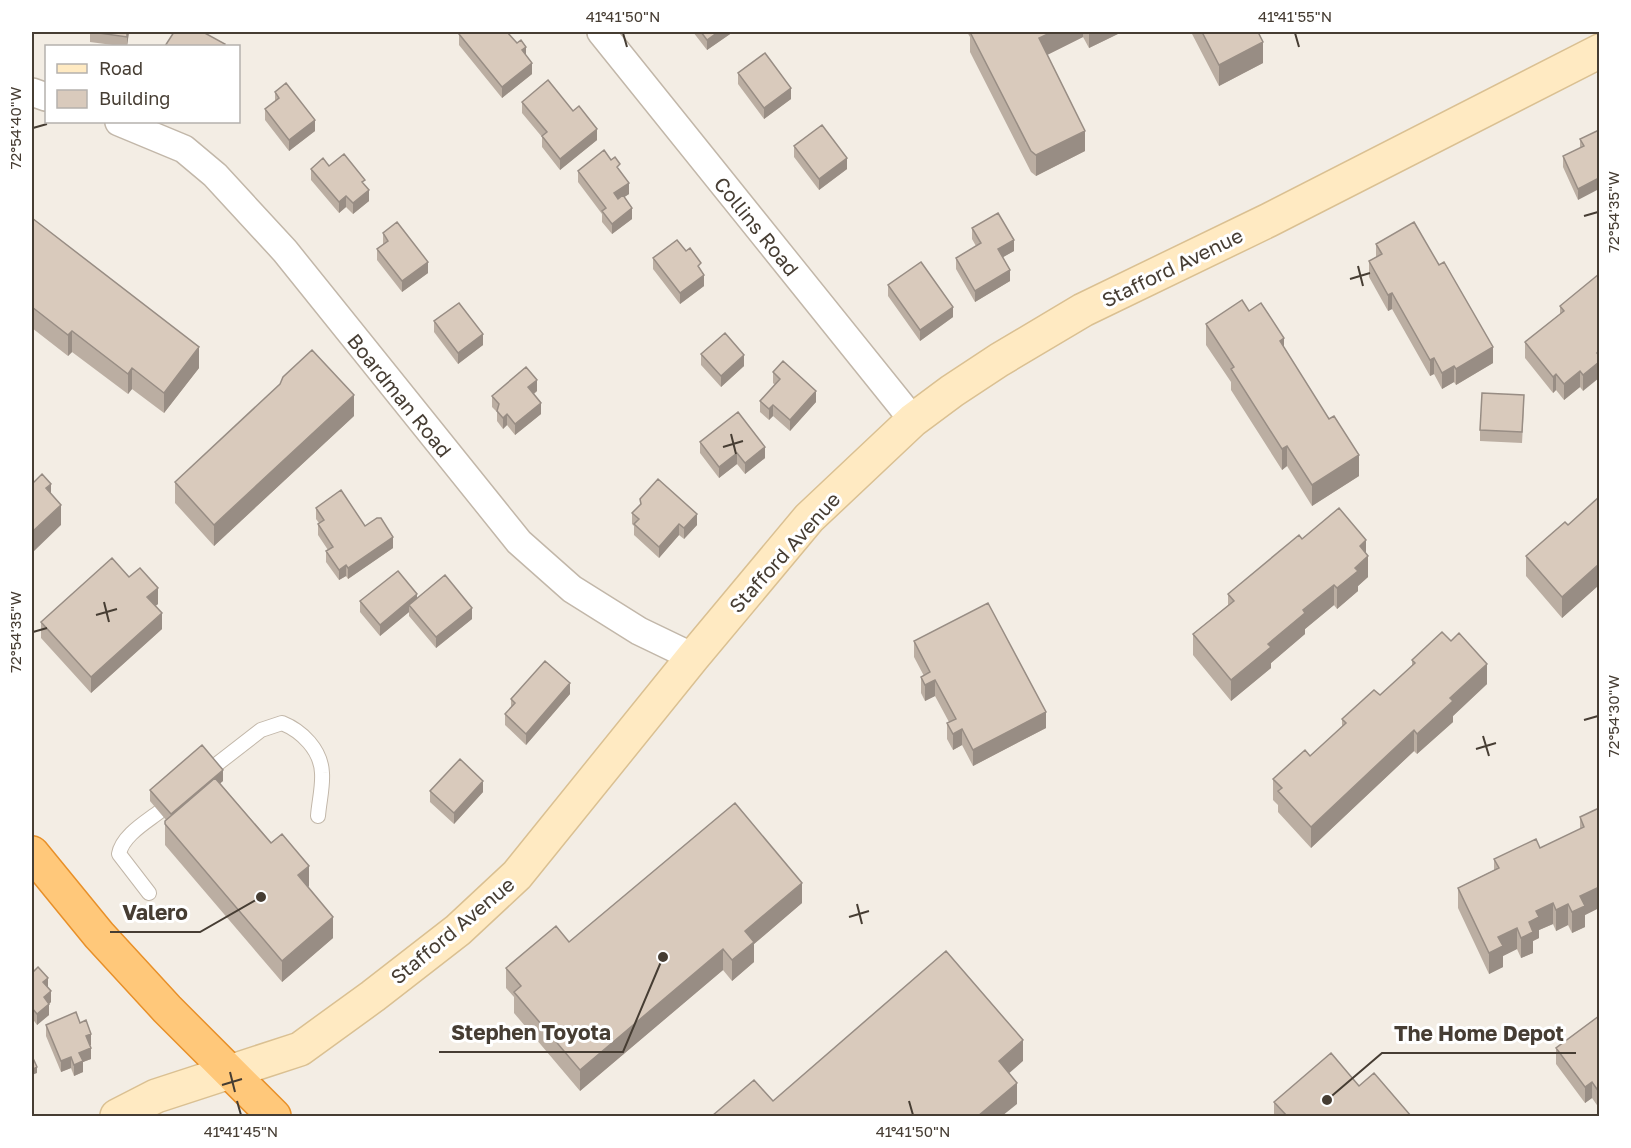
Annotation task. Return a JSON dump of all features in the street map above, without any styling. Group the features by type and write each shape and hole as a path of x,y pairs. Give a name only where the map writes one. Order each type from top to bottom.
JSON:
{"highway":[{"path":"32,853 99,935 167,1009 273,1116"}],"main road":[{"name":"Stafford Avenue","path":"117,1116 156,1096 300,1049 458,930 517,875 809,518 914,420 952,390 1083,310 1269,220 1599,51"}],"street":[{"name":"Collins Road","path":"602,32 914,420"},
{"name":"Boardman Road","path":"121,123 184,149 215,175 285,251 519,542 572,589 639,631 693,657"}],"lane":[{"path":"212,768 261,730 282,723 292,727 302,733 315,751 322,772 318,816"},
{"path":"149,893 119,854 120,847 128,838 159,812"}],"building":[{"path":"92,32 127,32 127,37"},
{"path":"174,32 203,32 225,44 224,45 166,45"},
{"path":"463,32 507,32 517,43 521,40 526,47 522,50 532,63 502,87 459,34"},
{"path":"701,32 718,32 707,40"},
{"path":"970,32 1052,32 1039,38 1085,131 1036,155 1031,151"},
{"path":"1202,32 1258,32 1263,42 1219,65"},
{"path":"765,53 791,88 764,108 738,73"},
{"path":"548,80 573,111 579,106 597,129 560,159 542,136 547,132 522,102"},
{"path":"286,83 315,120 289,140 265,109 279,98 275,92"},
{"path":"822,125 847,158 819,179 794,146"},
{"path":"1599,130 1599,178 1578,189 1563,156 1584,146 1580,139"},
{"path":"604,150 611,160 615,157 620,164 617,167 629,183 614,193 618,199 623,195 632,208 612,224 602,211 606,208 578,171"},
{"path":"344,154 365,180 362,182 369,190 353,203 346,196 339,202 311,169 323,158 329,166"},
{"path":"998,213 1014,240 998,249 1010,270 975,291 956,258 981,243 972,228"},
{"path":"32,218 199,347 164,393 132,368 128,374 72,331 68,335 32,307"},
{"path":"397,222 428,262 402,281 377,249 388,241 383,233"},
{"path":"1414,222 1439,265 1444,262 1493,347 1456,369 1454,366 1442,373 1434,358 1430,360 1392,293 1388,295 1369,261 1382,254 1376,244"},
{"path":"677,240 686,251 690,248 701,263 698,266 704,275 680,293 653,258"},
{"path":"921,262 953,307 920,330 888,285"},
{"path":"1599,274 1599,350 1597,353 1599,362 1583,375 1580,371 1564,384 1556,374 1553,377 1525,342 1564,311 1560,306"},
{"path":"1242,300 1249,311 1261,303 1284,338 1280,341 1329,419 1334,416 1359,455 1312,485 1287,446 1282,449 1231,369 1234,367 1206,324"},
{"path":"459,303 483,334 458,353 434,321"},
{"path":"725,333 744,355 721,376 701,354"},
{"path":"312,350 354,395 214,525 175,482 280,384 283,377"},
{"path":"783,361 816,391 790,420 773,405 769,409 760,401 780,379 773,372"},
{"path":"526,367 537,380 528,387 541,403 515,424 507,414 503,418 497,411 499,404 492,396"},
{"path":"1482,393 1524,395 1522,432 1480,430"},
{"path":"738,412 765,447 745,463 737,453 719,467 700,442"},
{"path":"42,474 51,484 46,488 61,505 32,532 32,484"},
{"path":"658,479 697,514 684,528 679,524 659,547 634,524 639,519 632,513 641,504 640,499"},
{"path":"341,490 365,526 381,518 393,537 348,568 346,565 339,570 326,551 333,547 318,524 324,520 316,508"},
{"path":"1599,497 1599,564 1562,597 1526,556 1565,522 1568,525"},
{"path":"1339,508 1366,540 1360,546 1368,556 1355,568 1358,571 1337,588 1334,585 1303,610 1305,613 1268,644 1271,647 1231,680 1193,634 1234,601 1228,594 1299,535 1302,539"},
{"path":"112,558 129,577 140,568 158,588 147,597 162,613 91,677 41,622"},
{"path":"398,571 417,594 380,625 360,601"},
{"path":"445,575 472,608 436,637 409,605"},
{"path":"988,603 1046,712 973,750 962,729 953,734 947,723 956,719 935,680 925,685 921,677 930,672 914,641"},
{"path":"1442,632 1451,641 1459,633 1487,664 1450,698 1453,701 1417,734 1414,730 1311,827 1278,791 1282,788 1273,779 1305,750 1310,756 1346,723 1342,719 1374,690 1380,695 1415,663 1412,660"},
{"path":"545,661 570,683 526,734 505,714 515,703 511,699"},
{"path":"202,745 223,770 171,814 150,790"},
{"path":"460,759 483,781 454,813 430,791"},
{"path":"215,778 271,843 282,834 309,866 298,875 333,917 282,961 165,824 165,821"},
{"path":"735,803 802,883 745,931 754,942 732,960 723,949 580,1070 514,992 521,986 506,968 556,926 569,942"},
{"path":"1599,808 1599,893 1597,888 1580,896 1585,906 1572,912 1568,904 1556,910 1553,903 1536,911 1539,917 1529,922 1533,932 1521,938 1517,928 1498,937 1503,946 1489,953 1458,888 1499,868 1494,859 1536,839 1540,848 1584,827 1580,817"},
{"path":"946,951 1023,1040 999,1061 1017,1083 978,1116 712,1116 754,1080 773,1101"},
{"path":"38,967 48,978 43,982 51,991 44,997 49,1004 37,1014 32,1008 32,968 34,971"},
{"path":"76,1012 80,1023 86,1020 91,1034 86,1036 91,1048 79,1053 83,1061 74,1065 71,1057 61,1061 46,1025"},
{"path":"1599,1016 1599,1092 1592,1082 1585,1087 1556,1048"},
{"path":"1331,1053 1359,1086 1374,1073 1411,1116 1287,1116 1274,1102"},
{"path":"32,1056 37,1067 32,1070"}],"place":[{"name":"Valero","path":"261,897"},
{"name":"Stephen Toyota","path":"663,957"},
{"name":"The Home Depot","path":"1327,1100"}]}
